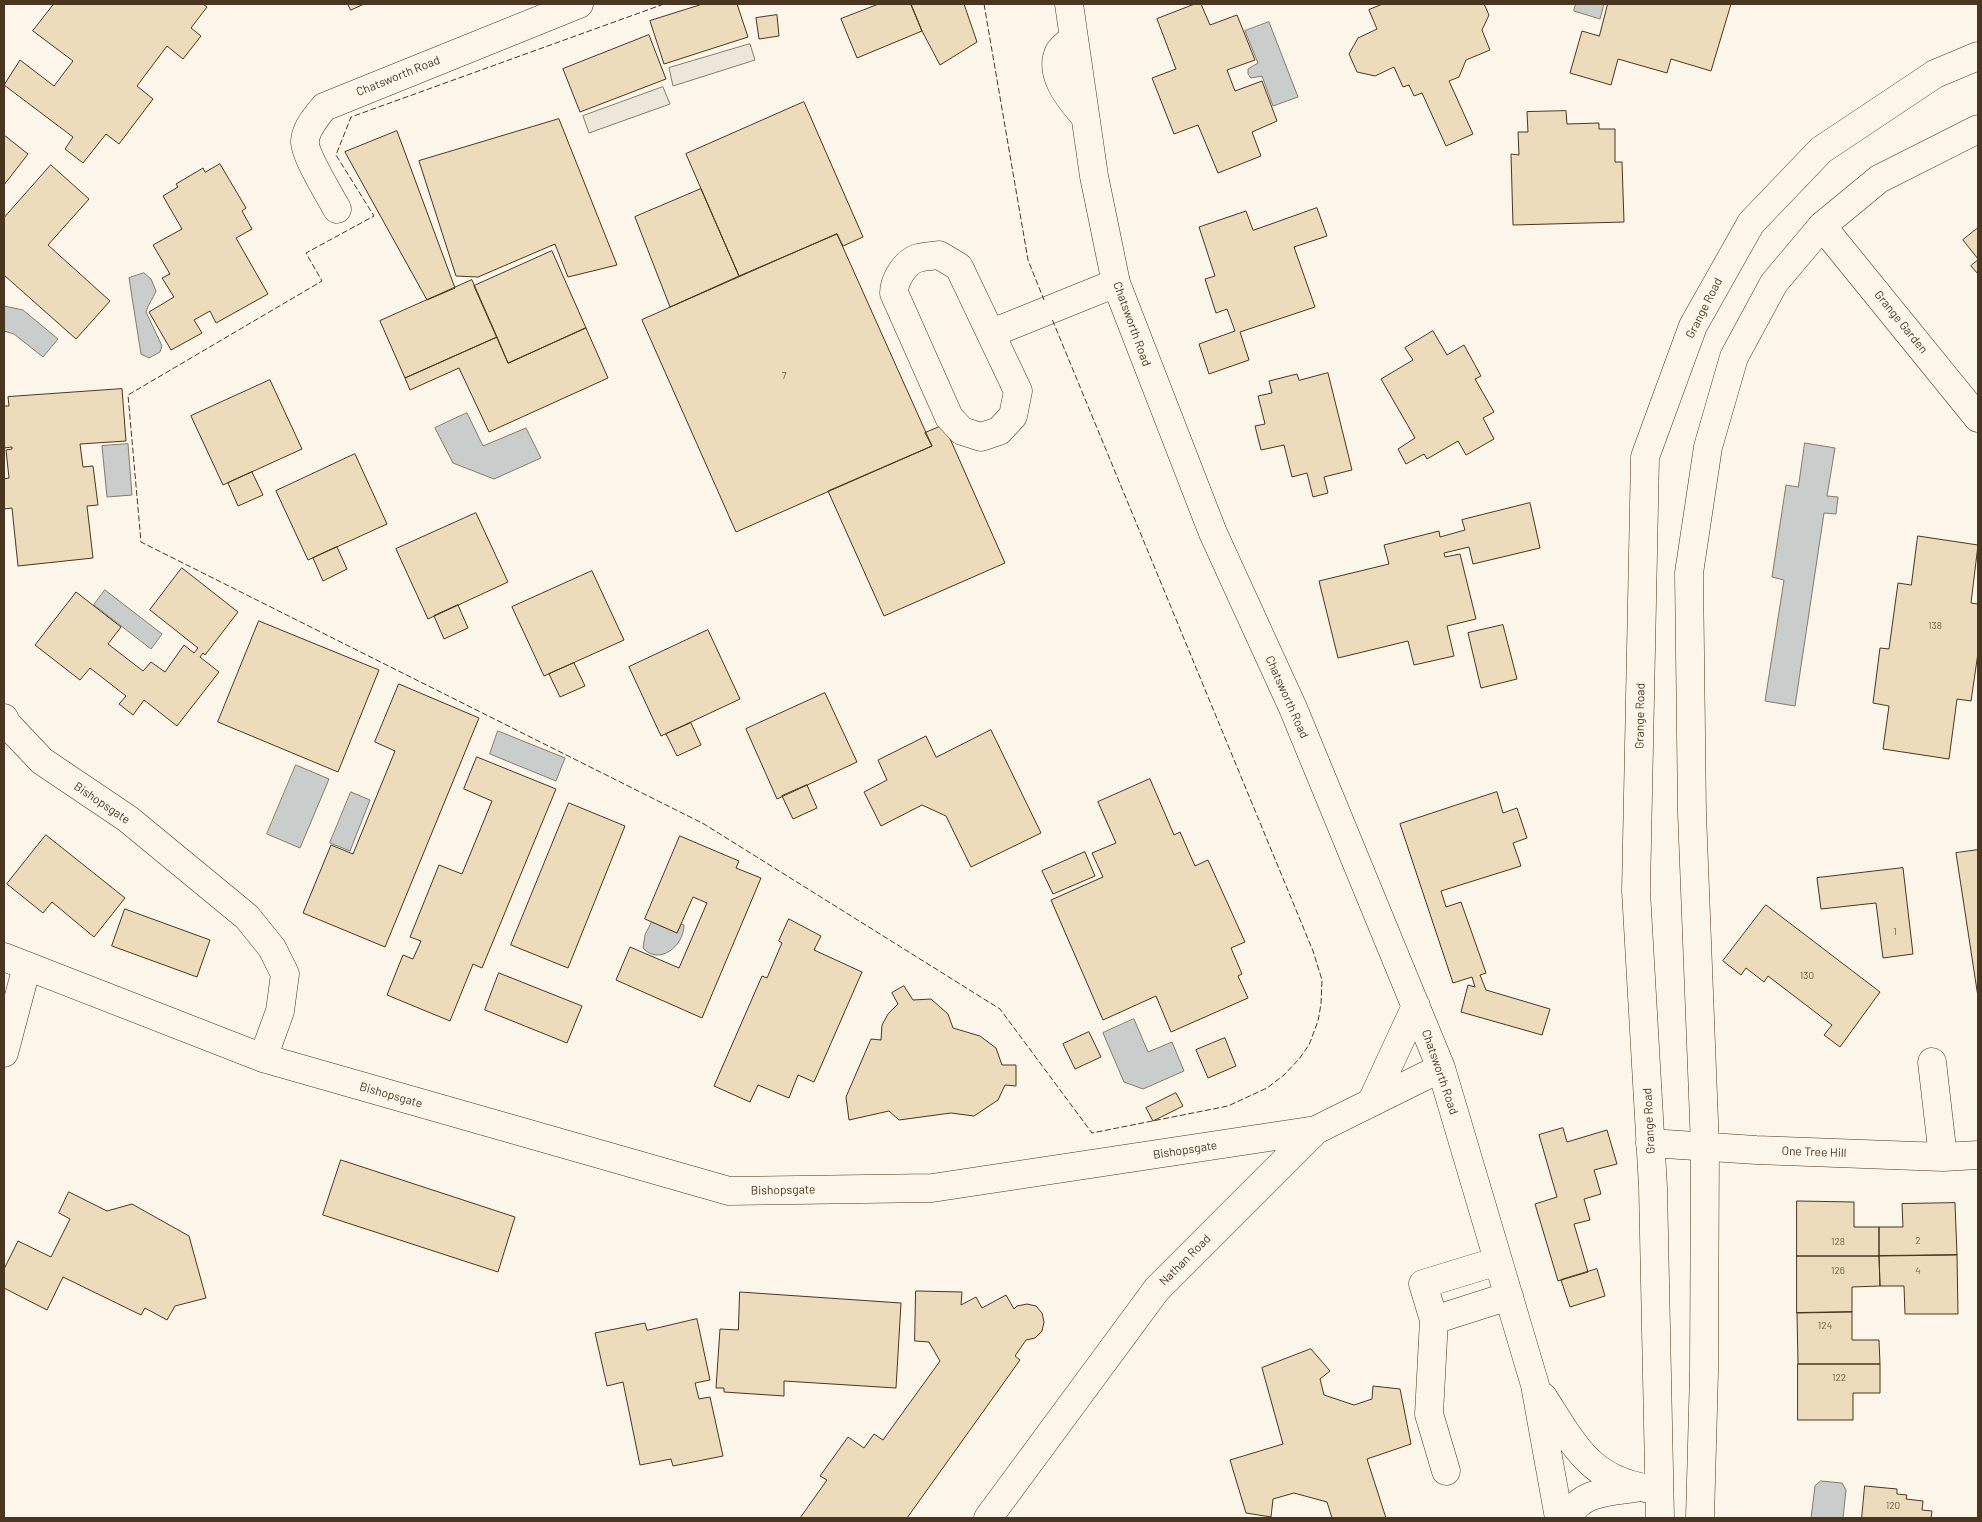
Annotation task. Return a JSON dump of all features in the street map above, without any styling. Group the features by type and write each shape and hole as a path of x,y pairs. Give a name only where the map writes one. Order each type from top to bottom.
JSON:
{"street":[{"name":"Chatsworth Road","path":"337,209 311,159 305,142 311,123 324,107 579,4"},
{"name":"Chatsworth Road","path":"1069,4 1094,176 1116,283 1213,533 1293,708 1441,1068 1535,1385 1559,1518"},
{"name":"Grange Road","path":"1660,1518 1649,1489 1650,1143 1636,891 1645,457 1693,326 1751,223 1821,150 1935,74 1978,56"},
{"path":"1700,1518 1704,1372 1705,1147 1692,813 1689,572 1708,447 1734,357 1774,283 1822,226 1879,179 1978,129"},
{"name":"Grange Garden","path":"1822,226 1978,418"},
{"path":"939,255 960,267 992,333 1018,392 1014,416 999,431 981,437 962,431 949,417 895,296 894,286 899,273 917,258 939,255"},
{"path":"992,333 1116,283"},
{"name":"Bishopsgate","path":"4,718 7,724 42,762 128,819 247,917 272,948 285,974 280,1011 263,1058"},
{"path":"4,1052 15,962"},
{"name":"Bishopsgate","path":"15,962 263,1058 729,1191 932,1188 1316,1130"},
{"path":"1372,1101 1416,1006"},
{"path":"1932,1062 1943,1157"},
{"name":"Nathan Road","path":"988,1518 1157,1288 1316,1130 1441,1068"},
{"name":"One Tree Hill","path":"1650,1143 1943,1157 1978,1155"},
{"path":"1446,1471 1429,1414 1434,1320 1424,1284 1498,1261"},
{"path":"1434,1320 1509,1296"},
{"name":"Chatsworth Road","path":"1535,1385 1584,1456 1605,1475 1649,1489"},
{"path":"1568,1518 1581,1501 1592,1495 1649,1489"}],"shaded area":[{"path":"1576,4 1604,4 1600,19 1574,11"},
{"path":"1269,22 1298,97 1273,106 1262,76 1251,78 1248,74 1248,69 1258,63 1245,31"},
{"path":"750,44 755,60 673,86 669,68"},
{"path":"663,87 670,104 589,133 583,116"},
{"path":"144,273 151,279 156,291 146,312 162,346 160,352 149,358 141,354 129,278"},
{"path":"4,306 23,310 58,339 43,357 14,334 4,331"},
{"path":"467,413 483,446 526,428 541,458 494,479 453,463 435,428"},
{"path":"1805,443 1835,448 1827,496 1838,497 1836,514 1824,513 1795,706 1765,701 1784,580 1772,577 1786,485 1798,487"},
{"path":"128,444 132,495 107,497 102,446"},
{"path":"105,590 162,634 151,649 94,605"},
{"path":"498,731 565,758 556,781 490,754"},
{"path":"296,765 329,779 300,848 267,834"},
{"path":"351,792 370,800 350,851 330,843"},
{"path":"652,922 677,933 681,924 684,925 680,940 670,951 656,955 649,953 643,948 645,935"},
{"path":"1134,1019 1148,1052 1172,1042 1184,1071 1143,1089 1124,1082 1103,1033"},
{"path":"1821,1481 1842,1483 1846,1490 1843,1518 1811,1518 1815,1486"}],"building":[{"path":"54,4 203,4 207,7 191,28 201,36 183,59 167,46 137,86 153,99 119,144 106,134 83,163 65,149 73,137 4,85 20,60 54,86 73,61 33,31"},
{"path":"348,4 364,4 351,10"},
{"path":"703,4 737,4 748,37 664,64 650,21"},
{"path":"879,4 911,4 922,31 857,58 841,19"},
{"path":"911,4 964,4 977,42 940,65 922,31"},
{"path":"1195,4 1201,4 1210,25 1237,15 1255,60 1227,70 1235,91 1262,81 1277,121 1252,132 1261,156 1218,173 1198,125 1174,134 1152,78 1176,69 1157,19"},
{"path":"1383,4 1484,4 1489,15 1482,30 1490,50 1466,60 1459,77 1449,81 1473,134 1446,146 1422,93 1414,96 1409,85 1403,87 1394,67 1375,76 1357,72 1349,54 1358,38 1377,29 1369,10"},
{"path":"1608,4 1731,4 1711,71 1671,59 1667,73 1618,59 1611,85 1570,73 1582,31 1599,36"},
{"path":"777,15 779,36 759,39 756,18"},
{"path":"649,35 666,79 580,112 563,69"},
{"path":"804,102 863,237 843,246 837,234 739,276 686,154"},
{"path":"1566,111 1567,124 1599,123 1599,129 1615,129 1615,162 1622,162 1624,222 1513,225 1511,154 1519,155 1518,132 1528,132 1527,112"},
{"path":"559,119 617,265 568,277 555,244 478,277 456,276 419,161"},
{"path":"397,131 455,288 427,300 345,152"},
{"path":"4,135 28,154 4,185"},
{"path":"220,164 246,208 242,211 252,229 236,238 268,294 216,323 210,311 194,320 202,333 171,350 149,312 174,297 162,278 170,274 153,245 182,229 163,196 178,187 176,184 203,168 205,172"},
{"path":"51,165 89,199 48,245 110,301 76,339 4,275 4,218"},
{"path":"701,189 739,276 670,307 635,217"},
{"path":"1317,208 1327,236 1294,247 1315,307 1240,332 1249,360 1209,374 1199,344 1235,331 1227,309 1216,313 1205,279 1215,276 1199,227 1246,211 1253,230"},
{"path":"1978,228 1978,259 1963,240"},
{"path":"837,234 932,446 736,532 642,320"},
{"path":"552,251 586,328 508,363 474,286"},
{"path":"1978,260 1978,274 1971,266"},
{"path":"472,280 497,337 405,378 380,321"},
{"path":"586,328 608,378 489,432 459,368 410,390 405,378 497,337 508,363"},
{"path":"1433,331 1447,355 1464,345 1481,376 1475,379 1494,412 1483,418 1494,439 1466,455 1458,441 1427,459 1424,454 1406,464 1398,449 1415,438 1381,379 1413,360 1405,348"},
{"path":"1328,373 1352,470 1324,477 1328,493 1313,497 1307,473 1292,477 1284,445 1261,450 1255,426 1265,424 1258,396 1272,393 1269,381 1297,374 1299,380"},
{"path":"270,380 302,449 223,485 191,416"},
{"path":"122,389 126,441 80,444 83,467 93,466 98,505 87,506 93,558 18,566 12,508 4,509 4,479 9,478 6,450 12,449 12,447 4,448 4,406 9,406 8,397"},
{"path":"944,425 1005,563 884,616 828,491 932,446 925,433"},
{"path":"355,454 387,524 308,560 276,491"},
{"path":"252,472 263,495 238,506 228,483"},
{"path":"1530,503 1540,548 1473,564 1469,547 1444,553 1445,557 1460,554 1476,619 1447,626 1454,656 1414,665 1408,641 1338,658 1319,581 1389,564 1384,545 1439,531 1440,537 1465,530 1462,520"},
{"path":"476,513 508,582 428,619 396,549"},
{"path":"1918,536 1978,545 1971,603 1978,604 1978,653 1971,701 1957,699 1949,759 1883,749 1889,706 1873,703 1880,648 1889,649 1898,583 1911,585"},
{"path":"337,547 347,569 323,581 313,558"},
{"path":"182,568 238,612 205,655 203,653 200,657 219,672 177,726 144,700 133,715 119,704 126,696 90,668 80,680 35,645 76,592 121,627 108,644 143,671 151,662 165,672 184,645 194,653 198,648 150,610"},
{"path":"592,571 624,640 544,676 512,607"},
{"path":"458,605 468,628 444,639 434,616"},
{"path":"259,621 379,670 338,772 218,722"},
{"path":"1503,625 1517,679 1481,688 1468,633"},
{"path":"708,630 740,699 661,736 629,667"},
{"path":"574,663 585,686 560,697 549,674"},
{"path":"399,684 479,718 385,947 303,913 331,845 353,854 395,751 375,742"},
{"path":"825,693 857,762 777,799 746,729"},
{"path":"691,723 701,745 677,756 666,734"},
{"path":"991,730 1041,833 971,867 946,816 922,805 881,826 864,792 887,780 878,760 926,736 936,757"},
{"path":"477,757 556,789 482,968 473,964 450,1021 387,995 403,955 413,959 421,941 410,937 439,865 462,874 492,801 464,789"},
{"path":"1150,779 1174,835 1180,832 1195,866 1208,860 1245,942 1231,948 1242,974 1238,976 1248,998 1171,1032 1156,996 1103,1020 1051,900 1103,877 1092,853 1116,843 1098,802"},
{"path":"807,785 817,808 793,819 782,796"},
{"path":"1497,792 1503,813 1517,808 1527,838 1513,843 1521,866 1441,891 1446,907 1461,902 1486,973 1480,975 1486,990 1550,1009 1542,1035 1461,1012 1468,985 1475,987 1472,977 1453,983 1400,824"},
{"path":"569,803 625,826 568,968 511,945"},
{"path":"46,835 125,898 94,937 52,902 43,913 7,884"},
{"path":"680,836 739,861 736,868 761,878 702,1018 616,980 630,947 679,968 707,903 693,897 677,933 645,919"},
{"path":"1978,850 1978,997 1956,853"},
{"path":"1085,852 1095,876 1053,894 1042,871"},
{"path":"1903,868 1913,954 1883,958 1876,903 1821,909 1817,878"},
{"path":"1766,905 1880,992 1840,1047 1824,1035 1832,1025 1768,976 1764,982 1746,968 1741,975 1723,961"},
{"path":"125,909 210,940 197,977 112,946"},
{"path":"789,919 821,936 814,950 862,972 814,1082 798,1075 789,1098 758,1085 750,1102 714,1086 762,976 767,978 782,943 779,941"},
{"path":"499,973 582,1006 567,1043 485,1010"},
{"path":"904,986 913,1000 931,999 948,1014 953,1028 980,1036 996,1048 1002,1065 1016,1065 1016,1086 1005,1085 998,1100 974,1116 951,1113 899,1120 889,1111 849,1120 846,1097 871,1039 881,1040 882,1025 888,1014 898,1004 892,993"},
{"path":"1089,1032 1101,1057 1075,1069 1063,1044"},
{"path":"1225,1038 1236,1066 1208,1078 1196,1050"},
{"path":"1176,1093 1183,1106 1153,1121 1146,1108"},
{"path":"1563,1128 1567,1142 1607,1130 1617,1164 1594,1170 1601,1194 1584,1199 1590,1220 1574,1224 1588,1272 1558,1281 1535,1204 1557,1197 1539,1135"},
{"path":"341,1160 515,1217 498,1272 323,1215"},
{"path":"69,1192 107,1211 132,1204 189,1236 206,1298 175,1306 167,1320 145,1308 141,1315 63,1277 47,1310 4,1288 4,1269 18,1241 51,1257 70,1219 59,1213"},
{"path":"1797,1201 1854,1202 1854,1227 1879,1227 1879,1256 1797,1256"},
{"path":"1955,1203 1957,1255 1879,1256 1879,1227 1903,1227 1902,1204"},
{"path":"1957,1255 1958,1314 1905,1314 1904,1286 1880,1286 1879,1256"},
{"path":"1797,1256 1879,1256 1880,1286 1852,1287 1852,1312 1797,1313"},
{"path":"1597,1269 1605,1296 1570,1307 1561,1280"},
{"path":"916,1291 962,1292 961,1305 976,1297 982,1308 1006,1295 1014,1309 1017,1306 1027,1304 1036,1306 1042,1313 1044,1322 1042,1331 1035,1338 1026,1340 1015,1356 1020,1360 907,1518 800,1518 827,1480 820,1476 848,1437 864,1448 874,1434 883,1440 940,1361 929,1342 915,1341"},
{"path":"740,1292 901,1303 896,1388 784,1381 784,1396 724,1392 724,1388 716,1388 720,1329 738,1330"},
{"path":"1852,1312 1852,1340 1879,1340 1880,1364 1798,1364 1797,1313"},
{"path":"697,1319 710,1380 695,1383 699,1399 710,1397 723,1456 673,1466 671,1459 640,1465 623,1382 607,1386 595,1333 645,1323 647,1330"},
{"path":"1311,1349 1330,1371 1320,1379 1324,1395 1354,1405 1372,1399 1373,1386 1400,1389 1411,1444 1367,1459 1386,1518 1332,1518 1327,1502 1294,1493 1273,1499 1271,1517 1246,1513 1230,1460 1283,1444 1262,1368"},
{"path":"1798,1364 1880,1364 1880,1393 1853,1393 1853,1420 1798,1420"},
{"path":"1865,1486 1897,1489 1897,1494 1907,1495 1906,1499 1923,1501 1922,1510 1932,1511 1931,1518 1862,1518"}],"fence":[{"path":"664,4 351,117 336,155 374,216 306,253 322,281 128,395 141,542 704,824 1000,1009 1092,1133 1228,1106 1267,1088 1284,1075 1309,1045 1318,1021 1322,980 1313,951 1052,319"},
{"path":"984,4 1028,260 1044,300"}]}
